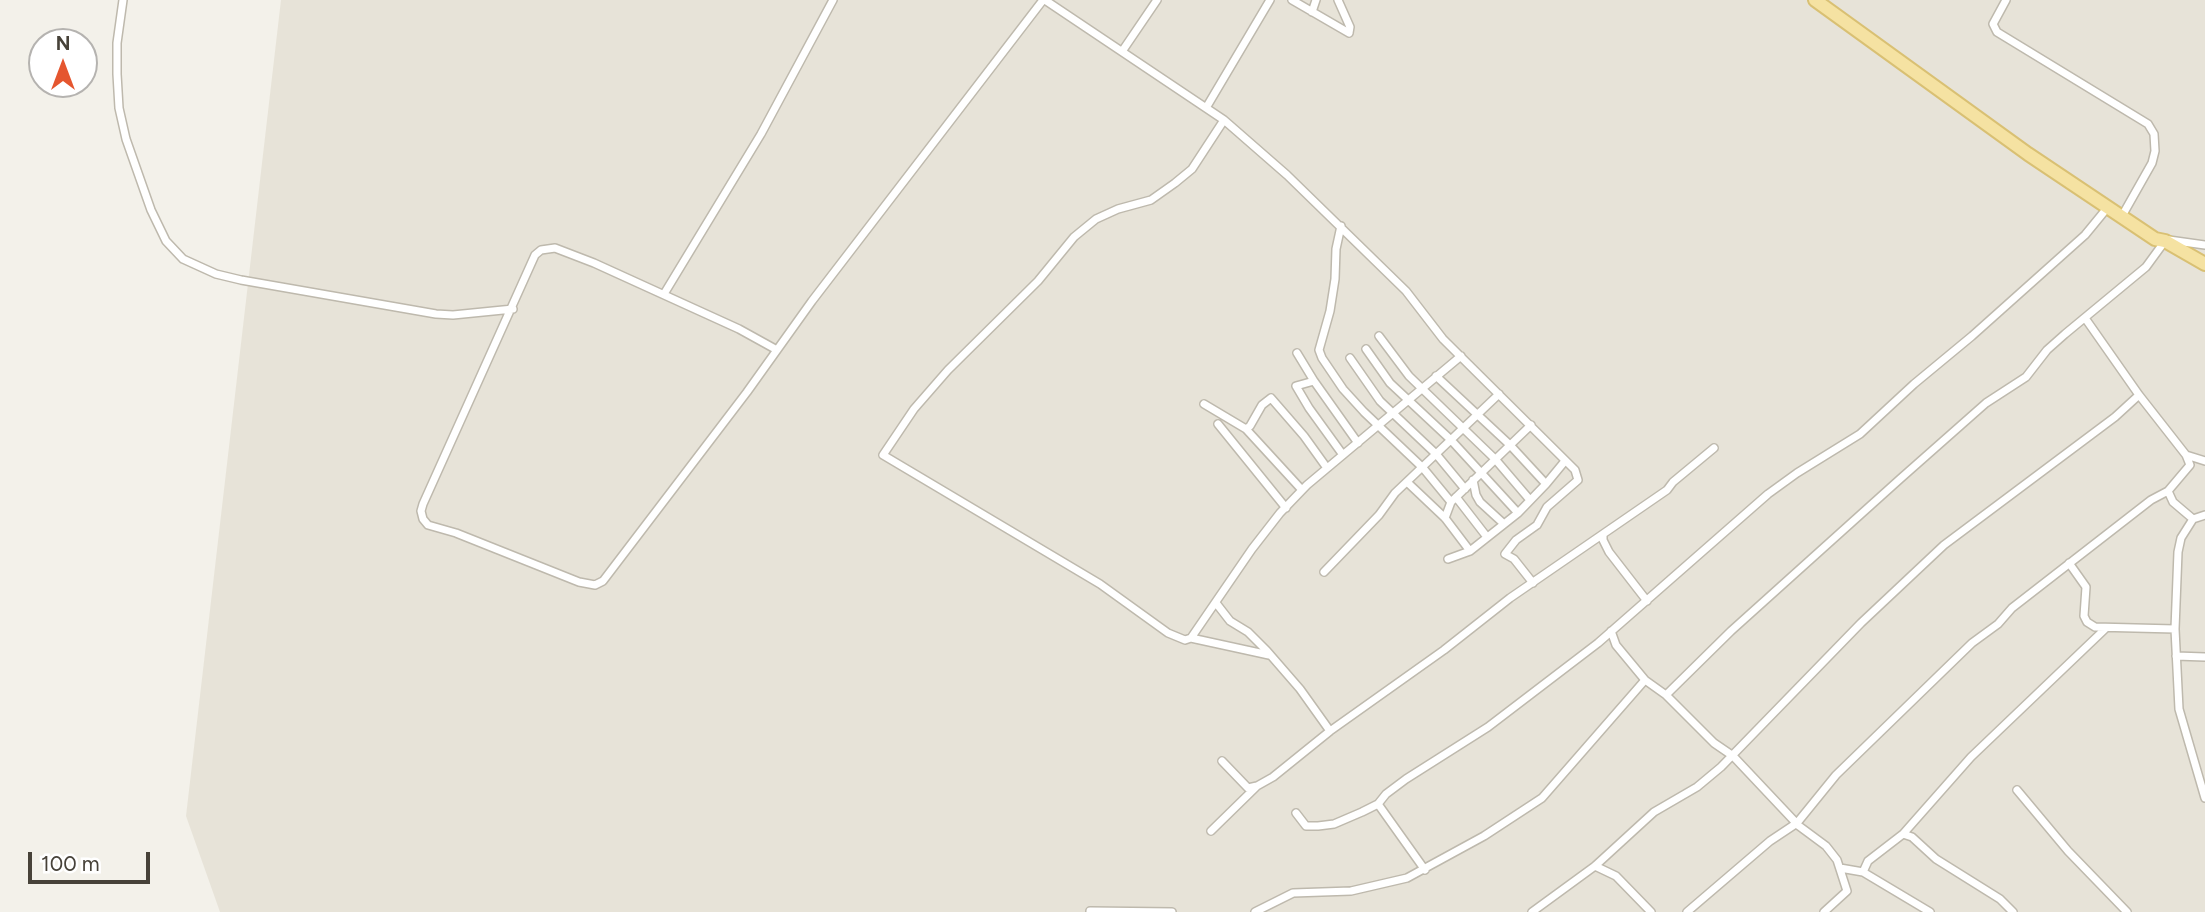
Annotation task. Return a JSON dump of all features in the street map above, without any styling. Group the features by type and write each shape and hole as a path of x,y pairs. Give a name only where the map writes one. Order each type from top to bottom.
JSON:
{"main road":[{"path":"1815,0 2028,154 2160,240 2205,264"}],"street":[{"path":"123,0 117,43 117,74 119,108 126,139 151,210 166,240 183,259 216,274 436,314 513,309"},
{"path":"664,294 761,134 833,0"},
{"path":"777,351 739,329 594,263 555,248 541,250 536,255 423,504 423,519 428,525 456,533 587,584 596,585 603,580 1044,0 1123,50 1224,120 1287,175 1406,291 1443,339 1575,470 1578,480 1547,507 1536,526 1516,540 1505,554 1514,559 1533,583"},
{"path":"1123,50 1157,0"},
{"path":"1206,108 1270,0"},
{"path":"1292,0 1349,33 1348,22 1338,0"},
{"path":"1312,12 1316,0"},
{"path":"2006,0 1993,24 1997,33 2148,124 2154,134 2155,151 2152,163 2122,216"},
{"path":"1224,120 1192,169 1175,183 1151,200 1118,209 1096,219 1074,237 1038,281 948,370 914,409 883,455 1100,584 1178,639 1191,638 1269,655"},
{"path":"1296,813 1306,825 1334,824 1378,804 1386,794 1406,779 1488,727 1611,631 1768,494 1860,434 2085,235 2108,207"},
{"path":"1341,226 1330,312 1319,350 1322,358 1343,388 1373,422 1380,425 1423,468 1487,537"},
{"path":"1666,695 1731,631 1986,403 2026,377 2047,351 2146,267 2160,240 2205,244"},
{"path":"1687,912 1770,841 1797,823 1836,775 1949,663 2069,563 2151,500 2168,491 2190,465 2186,455 2139,395 2085,318"},
{"path":"1379,336 1409,376 1495,459 1531,500"},
{"path":"1366,349 1390,383 1451,440 1518,513"},
{"path":"1297,353 1358,443"},
{"path":"1191,638 1252,549 1302,490 1461,356"},
{"path":"1350,358 1367,386 1392,415 1436,454 1465,489"},
{"path":"1436,376 1510,445 1546,484"},
{"path":"1314,381 1296,386 1343,455"},
{"path":"1324,572 1407,482 1499,394"},
{"path":"1532,912 1595,866 1646,819 1697,787 1733,756 1861,623 1944,545 2115,417 2139,395"},
{"path":"1245,429 1250,426 1262,405 1271,398 1327,468"},
{"path":"1204,404 1245,429 1302,490"},
{"path":"1218,424 1286,508"},
{"path":"1445,518 1453,500 1531,425"},
{"path":"1211,831 1257,786 1273,777 1330,731 1533,583 1667,490 1713,448"},
{"path":"2186,455 2205,461"},
{"path":"1448,559 1470,551 1518,513 1565,461"},
{"path":"1473,480 1480,502 1504,524"},
{"path":"1407,482 1445,518 1470,551"},
{"path":"2168,491 2173,502 2193,519"},
{"path":"1435,508 1441,503 1453,500"},
{"path":"2205,515 2193,519 2181,538 2175,629 2179,709 2205,798"},
{"path":"1603,535 1609,552 1647,600"},
{"path":"2069,563 2086,587 2084,607 2087,622 2095,628 2175,629"},
{"path":"1216,603 1230,621 1248,632 1300,689 1330,731"},
{"path":"1863,872 1868,861 1903,834 1971,757 2105,629"},
{"path":"1611,631 1616,645 1646,680 1666,695 1713,743 1733,756 1797,823 1826,846 1837,860 1847,891 1824,912"},
{"path":"2176,656 2205,657"},
{"path":"1255,912 1293,893 1350,891 1407,878 1425,870 1542,798 1646,680"},
{"path":"1222,761 1248,788 1257,786"},
{"path":"2017,790 2068,851 2127,912"},
{"path":"1378,804 1425,870"},
{"path":"1903,834 1912,837 1936,859 2000,899 2014,912"},
{"path":"1595,866 1616,876 1651,912"},
{"path":"1840,869 1863,872 1930,912"},
{"path":"1090,911 1172,912"}],"shaded area":[{"path":"281,0 2205,0 2205,912 220,912 186,816"}]}
